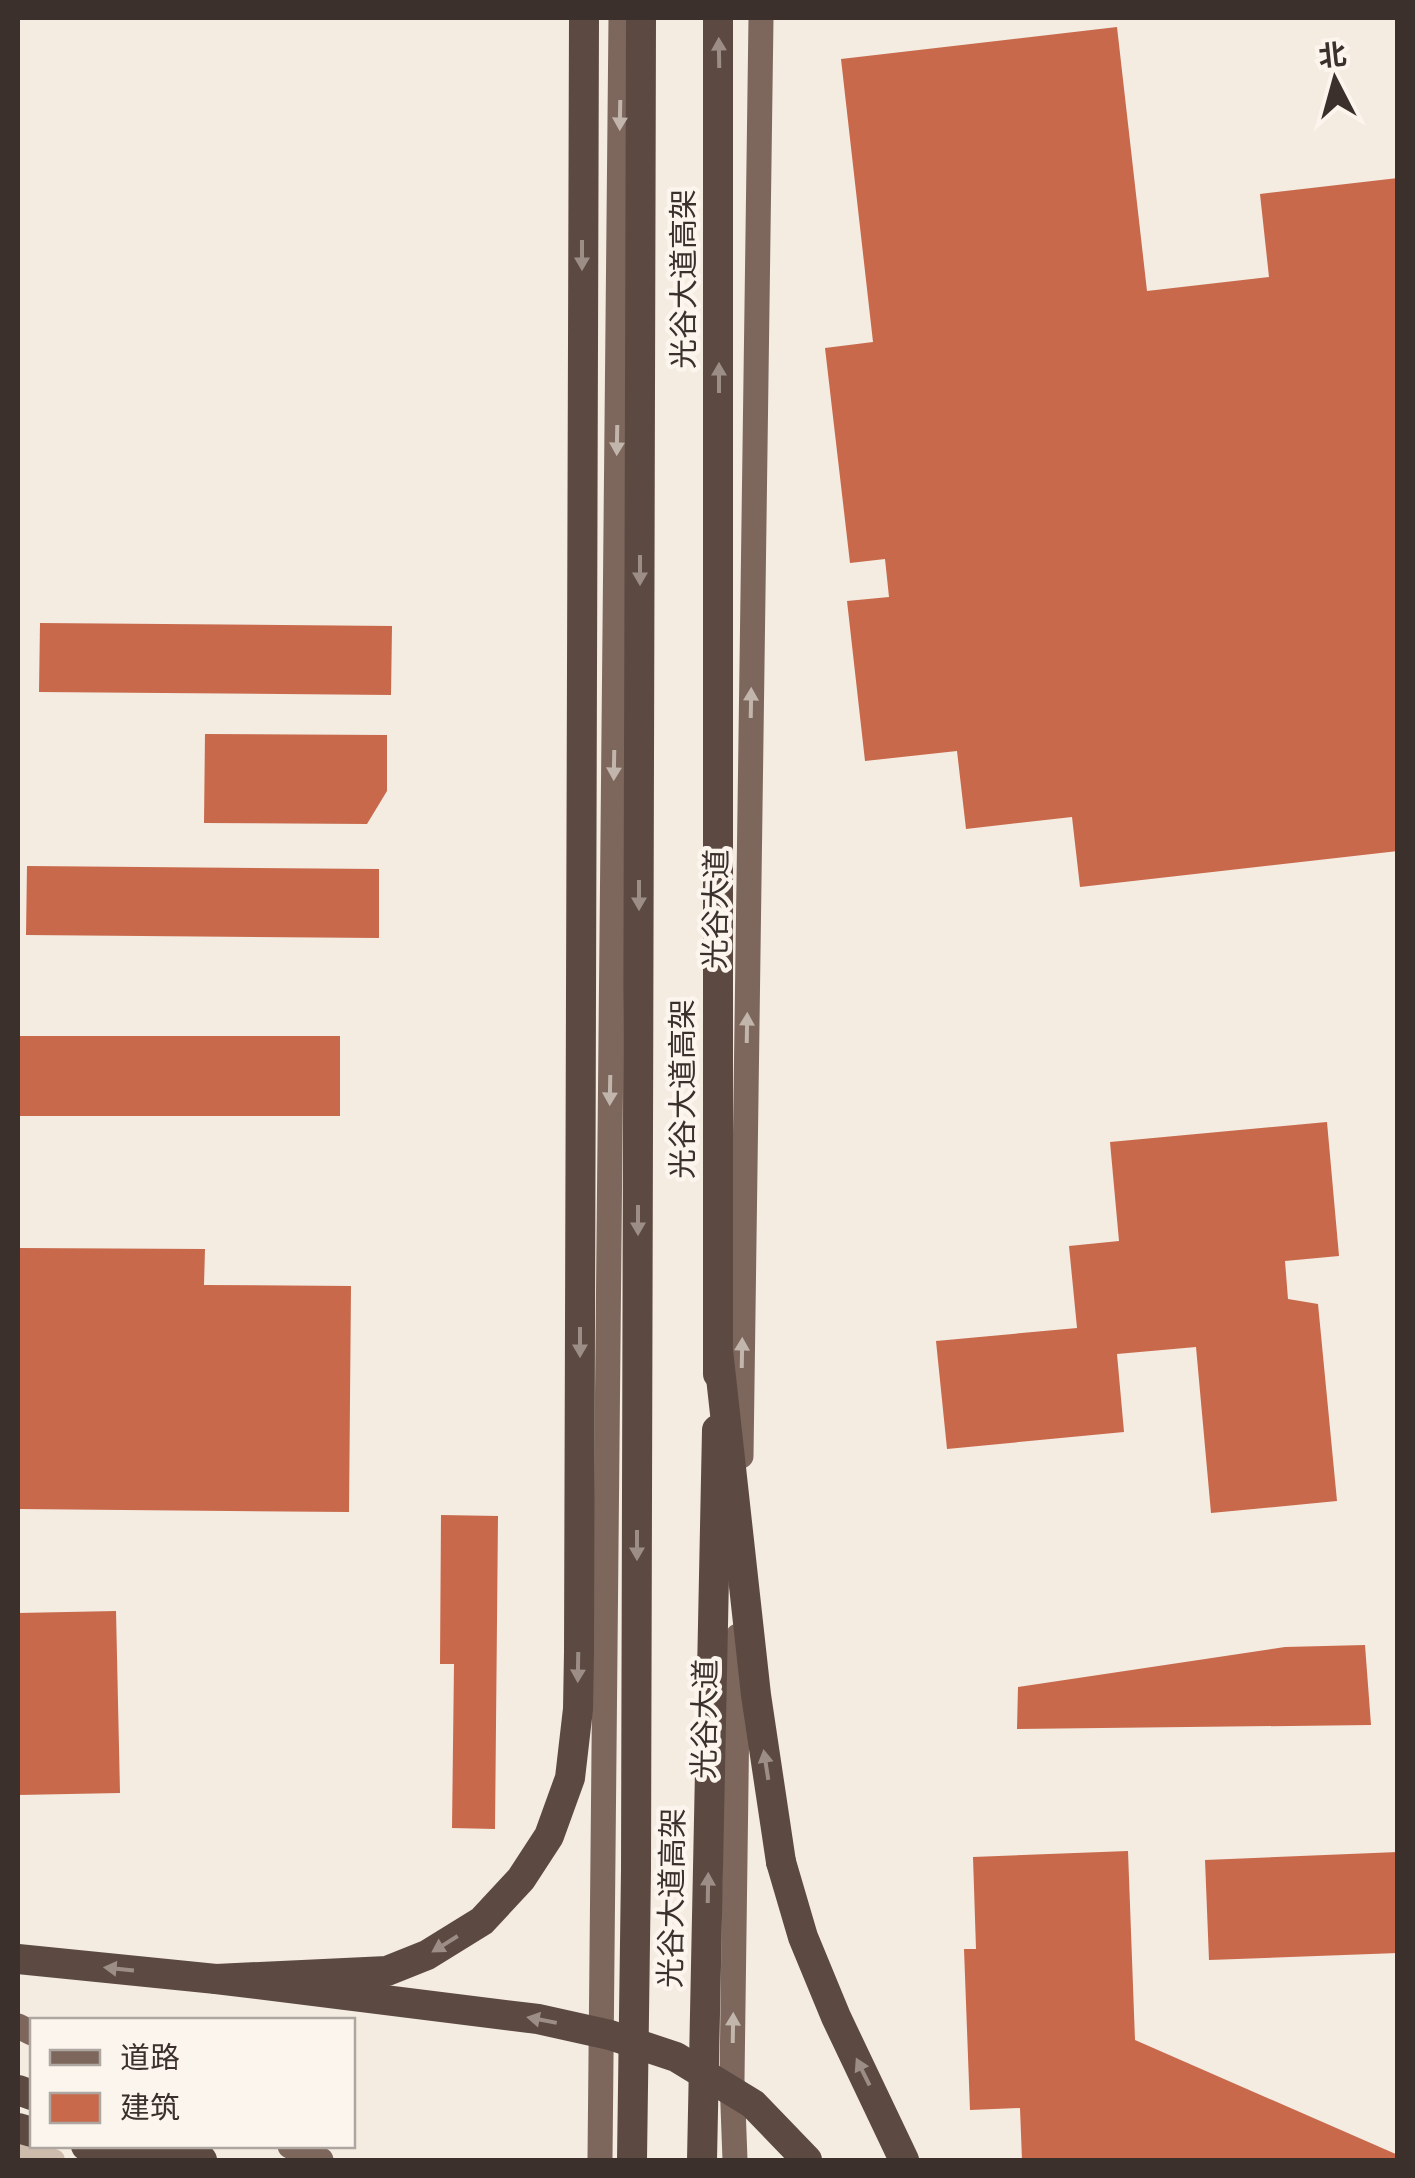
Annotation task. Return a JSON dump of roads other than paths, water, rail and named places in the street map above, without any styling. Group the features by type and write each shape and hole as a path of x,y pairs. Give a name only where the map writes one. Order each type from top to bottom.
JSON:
{"highway":[{"path":"216,1979 387,1970 427,1955 482,1920 521,1880 549,1836 570,1778 578,1709 579,1652 584,18"},
{"name":"光谷大道高架","path":"632,2160 641,18"},
{"name":"光谷大道高架","path":"702,2160 718,1350 718,18"},
{"path":"718,1350 756,1695 781,1862 803,1937 836,2017 907,2160"},
{"path":"18,1958 538,2018 610,2035 676,2057 753,2104 807,2160"},
{"path":"622,2160 632,2014"},
{"path":"94,2148 144,2160"},
{"path":"170,2148 202,2160"}],"main road":[{"path":"600,2160 622,18"},
{"name":"光谷大道","path":"735,2160 732,2079 761,18"},
{"path":"294,2148 321,2160"}],"lane":[{"path":"18,2147 54,2160"}]}
